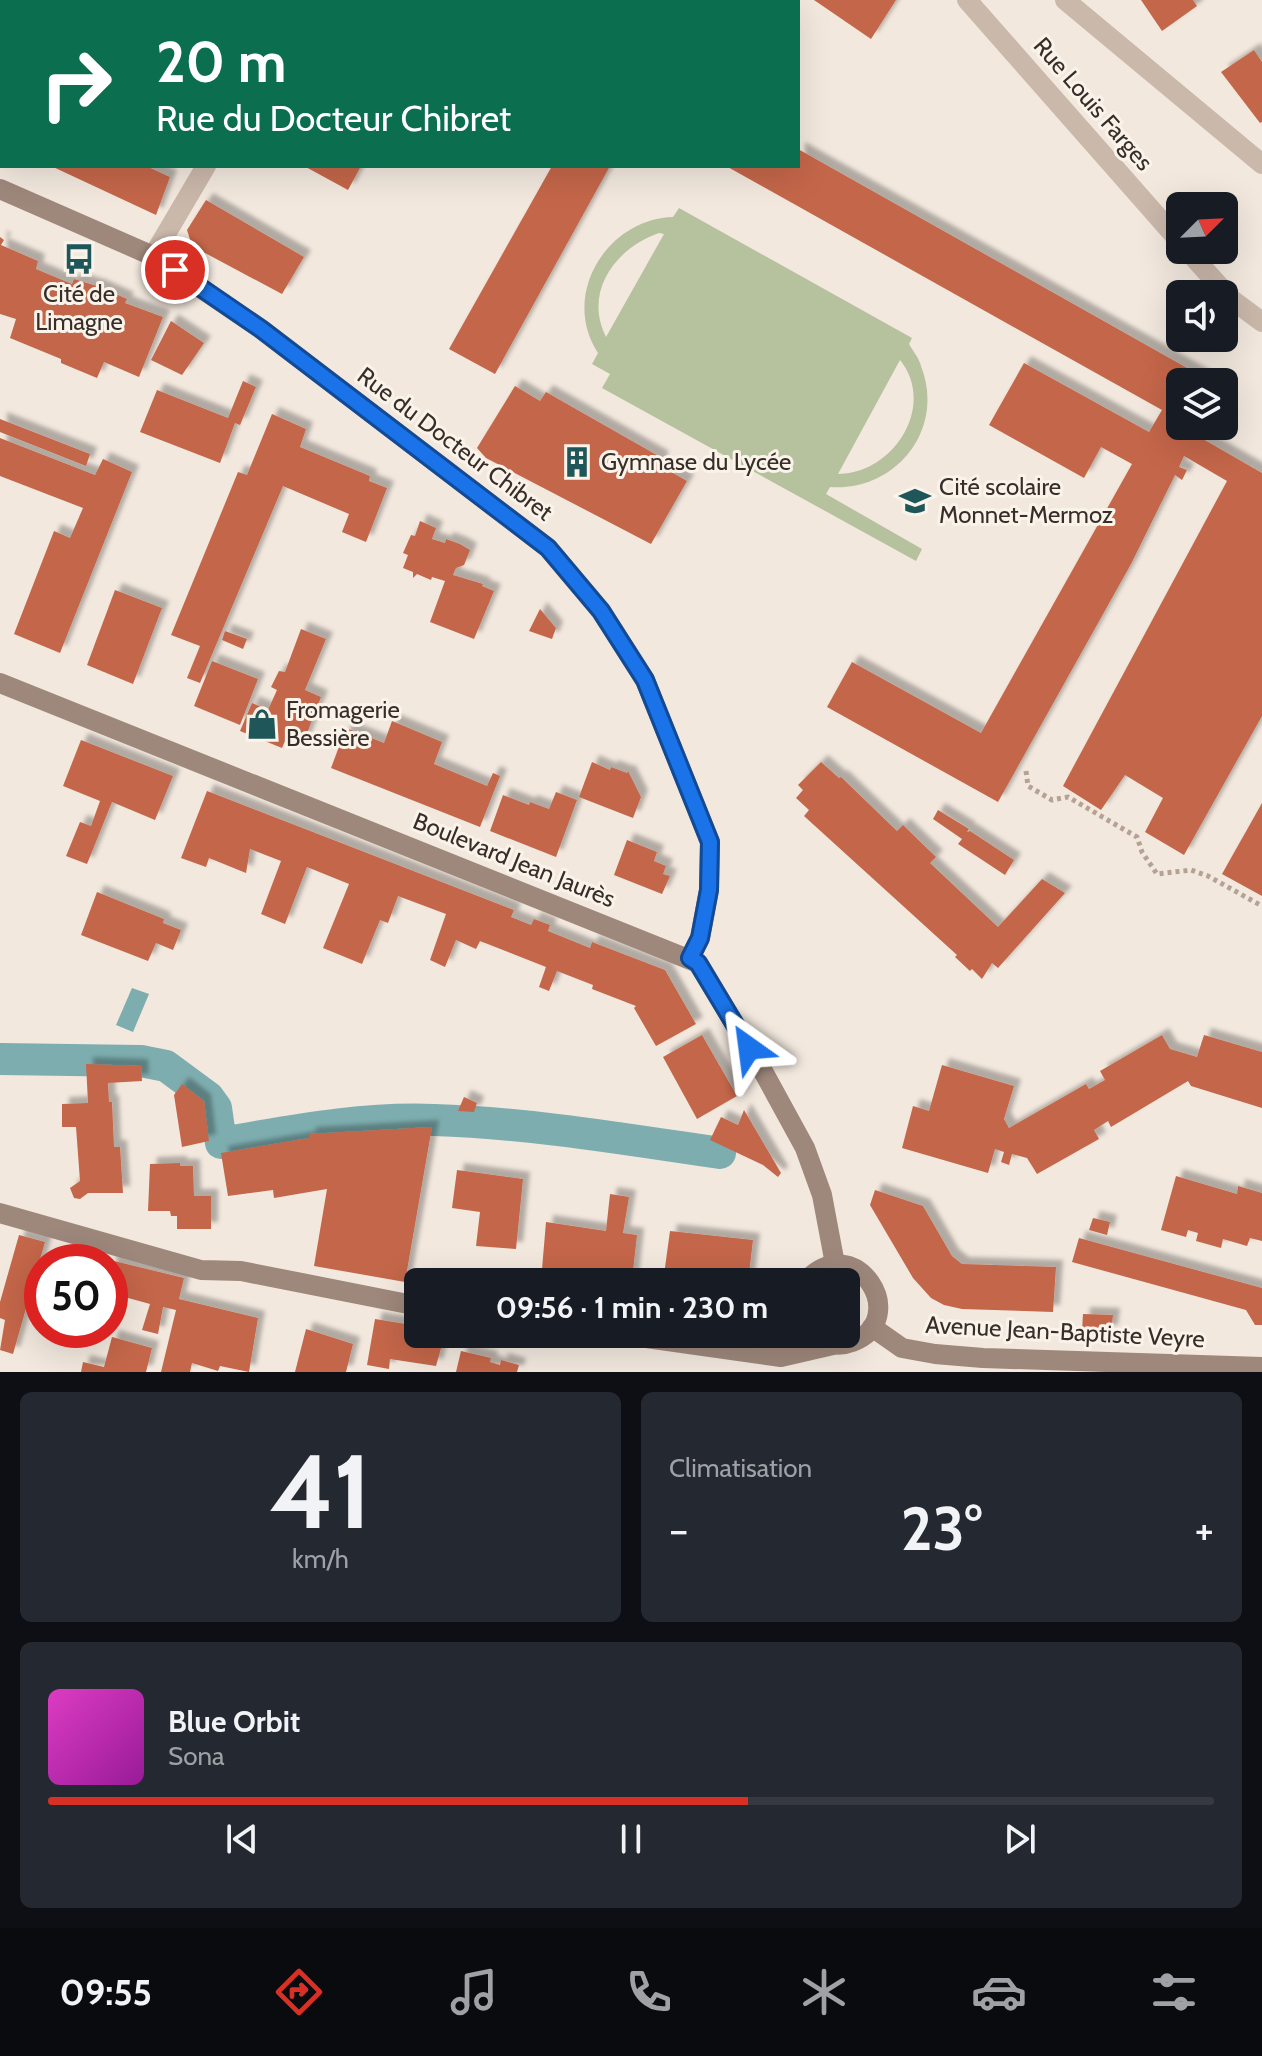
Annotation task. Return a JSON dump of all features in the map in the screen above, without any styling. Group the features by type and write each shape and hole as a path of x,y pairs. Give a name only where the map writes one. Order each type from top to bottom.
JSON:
{"main road":[{"name":"Rue du Docteur Chibret","path":"0,189 153,256 261,329 548,548 601,611 645,680 710,842 709,890 700,938 690,958"},
{"name":"Boulevard Jean Jaurès","path":"0,683 690,958"},
{"path":"690,958 698,963 805,1148 822,1195 835,1264"},
{"path":"0,1213 201,1270 241,1271 404,1303"},
{"path":"822,1268 835,1264 848,1265 860,1271 876,1290 879,1302 872,1327 860,1337"},
{"name":"Avenue Jean-Baptiste Veyre","path":"872,1327 902,1348 984,1365 1262,1367"},
{"path":"719,1348 781,1357 820,1348"}],"street":[{"name":"Rue Louis Farges","path":"967,0 1166,226"},
{"path":"1065,0 1262,164"},
{"path":"153,256 205,168"},
{"path":"1200,264 1231,299 1262,322"}],"path":[{"path":"1026,771 1028,786 1052,800 1068,797 1137,837 1142,852 1157,874 1191,870 1262,906"}],"green space":[{"path":"679,208 912,338 909,344 920,363 927,390 926,413 920,434 894,468 854,486 830,487 826,494 922,549 916,561 602,388 610,374 592,364 598,353 588,331 584,308 596,264 610,246 628,231 649,221 673,217","holes":["659,233 664,234 606,337 600,320 599,303 608,273 629,249","900,360 910,378 914,397 904,434 892,450 876,463 858,471 838,474"]}],"water":[{"path":"132,988 149,994 133,1032 116,1025"}],"building":[{"path":"814,0 896,0 871,39"},
{"path":"1141,0 1193,0 1197,6 1162,31"},
{"path":"1254,50 1262,62 1260,123 1221,72"},
{"path":"800,150 1187,368 1166,368 1166,440 1205,440 1262,473 1262,716 1184,855 1145,832 1163,798 1125,775 1101,810 1063,786 1227,481 1184,456 1179,467 1187,470 1182,480 1175,475 1131,564 998,802 827,707 852,662 981,733 1132,464 1101,447 1084,478 989,425 1024,363 1149,432 1162,410 730,168 800,168"},
{"path":"55,168 150,168 170,177 156,215"},
{"path":"308,168 360,168 348,190"},
{"path":"551,168 609,168 495,374 449,349"},
{"path":"206,200 304,257 282,294 192,246 187,230"},
{"path":"0,237 4,240 1,245 38,261 36,269 72,284 74,279 100,287 127,299 125,303 163,317 139,377 104,362 97,378 10,338 16,319 0,314"},
{"path":"171,321 204,343 182,375 151,360"},
{"path":"243,381 256,387 240,425 235,423 220,463 140,432 157,390 228,418"},
{"name":"Gymnase du Lycée","path":"515,386 540,401 546,392 662,458 659,465 687,481 651,544 486,458 477,448"},
{"path":"272,414 306,429 300,447 370,476 369,481 387,488 366,542 342,532 349,514 283,486 200,683 187,678 200,646 171,635 238,472 247,475"},
{"path":"0,419 90,454 86,466 0,432"},
{"path":"0,438 95,475 103,459 132,472 60,653 14,634 54,531 70,538 83,508 0,476"},
{"path":"420,521 436,528 432,539 445,543 446,539 470,550 464,565 456,568 453,575 483,584 494,591 474,639 430,622 445,581 432,577 431,580 417,574 413,578 413,572 403,568 408,555 403,553 411,535 415,536"},
{"path":"115,590 162,608 133,684 87,665"},
{"path":"540,609 556,628 552,639 529,631"},
{"path":"301,629 326,639 305,690 321,697 304,741 288,734 282,748 240,731 252,703 268,710 277,690 271,687 279,671 285,672"},
{"path":"225,631 247,639 243,649 222,640"},
{"path":"212,661 258,679 240,725 194,706"},
{"path":"392,721 442,742 434,764 487,786 493,773 500,776 480,827 331,768 346,728 384,743"},
{"path":"81,740 173,776 155,820 112,802 87,864 66,856 80,822 91,826 100,801 63,786"},
{"path":"592,762 610,770 611,767 628,771 641,797 633,818 579,797"},
{"path":"821,762 897,831 903,825 936,857 930,863 998,927 1042,879 1065,893 998,968 992,963 982,979 804,816 809,810 796,798 803,790 798,785"},
{"path":"207,791 514,910 511,917 531,925 534,919 550,925 548,931 590,948 592,942 665,970 696,1024 656,1046 634,1008 636,1006 557,971 549,991 539,987 546,967 480,941 476,949 456,940 445,967 430,960 446,914 398,896 388,923 380,920 362,964 323,948 349,884 307,867 285,924 261,914 281,861 250,849 246,873 209,858 206,867 181,858"},
{"path":"556,792 577,800 556,857 490,831 503,795 549,809"},
{"path":"1262,803 1262,896 1222,874"},
{"path":"938,810 969,829 967,832 1014,860 1005,875 958,844 962,839 933,819"},
{"path":"627,840 657,852 654,861 666,866 663,874 670,876 662,894 614,875"},
{"path":"97,892 164,919 163,923 181,930 173,950 156,943 148,961 81,935"},
{"path":"702,1035 737,1096 697,1119 663,1057"},
{"path":"1162,1035 1170,1049 1197,1057 1204,1035 1262,1052 1262,1108 1191,1086 1188,1081 1111,1127 1108,1121 1094,1130 1099,1139 1037,1174 1027,1158 1012,1154 1009,1165 1001,1162 1004,1152 995,1149 988,1173 902,1148 913,1106 929,1111 942,1065 1014,1086 1004,1119 1009,1128 1086,1084 1089,1089 1105,1080 1100,1071"},
{"path":"86,1064 141,1066 142,1081 108,1083 114,1147 120,1147 123,1193 88,1193 80,1199 74,1198 70,1188 80,1181 76,1127 62,1127 62,1104 88,1103"},
{"path":"182,1084 204,1101 209,1141 182,1147 174,1095"},
{"path":"464,1097 477,1103 474,1112 458,1111"},
{"path":"744,1110 781,1173 778,1177 763,1165 710,1140 721,1117 738,1125"},
{"path":"432,1127 407,1268 404,1268 404,1282 314,1266 327,1189 274,1198 273,1190 228,1196 221,1153 309,1138 309,1134"},
{"path":"180,1163 180,1166 193,1166 194,1196 211,1196 211,1229 177,1229 177,1216 171,1216 170,1211 148,1211 150,1164"},
{"path":"457,1170 523,1179 516,1249 476,1246 480,1212 452,1208"},
{"path":"1176,1176 1237,1194 1238,1186 1262,1193 1262,1241 1250,1238 1247,1246 1223,1239 1221,1248 1196,1241 1198,1233 1188,1230 1186,1237 1161,1230"},
{"path":"875,1190 923,1206 952,1256 962,1264 1056,1267 1053,1312 962,1309 931,1298 913,1278 870,1205"},
{"path":"610,1194 629,1197 623,1233 637,1235 633,1268 542,1268 546,1222 606,1231"},
{"path":"1093,1218 1110,1222 1107,1235 1089,1230"},
{"path":"670,1231 753,1240 750,1268 665,1268"},
{"path":"19,1235 45,1242 24,1244 24,1316 13,1354 0,1350 5,1320 0,1318 0,1302"},
{"path":"1079,1238 1262,1288 1262,1325 1255,1325 1246,1310 1072,1262"},
{"path":"128,1264 184,1278 179,1299 258,1318 249,1372 220,1366 218,1371 192,1363 190,1372 161,1372 176,1310 163,1307 158,1334 142,1330 150,1304 128,1298"},
{"path":"1083,1314 1113,1315 1111,1332 1082,1331"},
{"path":"375,1319 404,1324 404,1348 441,1348 436,1366 390,1359 389,1369 367,1365"},
{"path":"306,1329 353,1344 346,1372 295,1372"},
{"path":"128,1341 152,1348 146,1372 81,1372 83,1362 104,1367 109,1348 128,1348"},
{"path":"461,1351 491,1358 490,1362 500,1365 501,1360 519,1365 517,1372 456,1372"}],"waterway":[{"path":"0,1059 141,1061 166,1066 208,1097 216,1108 221,1143 354,1123 434,1120 542,1128 720,1153"}],"place":[{"name":"Cité de Limagne","path":"79,259"},
{"name":"Gymnase du Lycée","path":"577,462"},
{"name":"Cité scolaire Monnet-Mermoz","path":"915,501"},
{"name":"Fromagerie Bessière","path":"262,724"}],"route":[{"path":"175,270 261,329 548,548 601,611 645,680 710,842 709,890 700,938 690,958 698,963 749,1048"}]}
